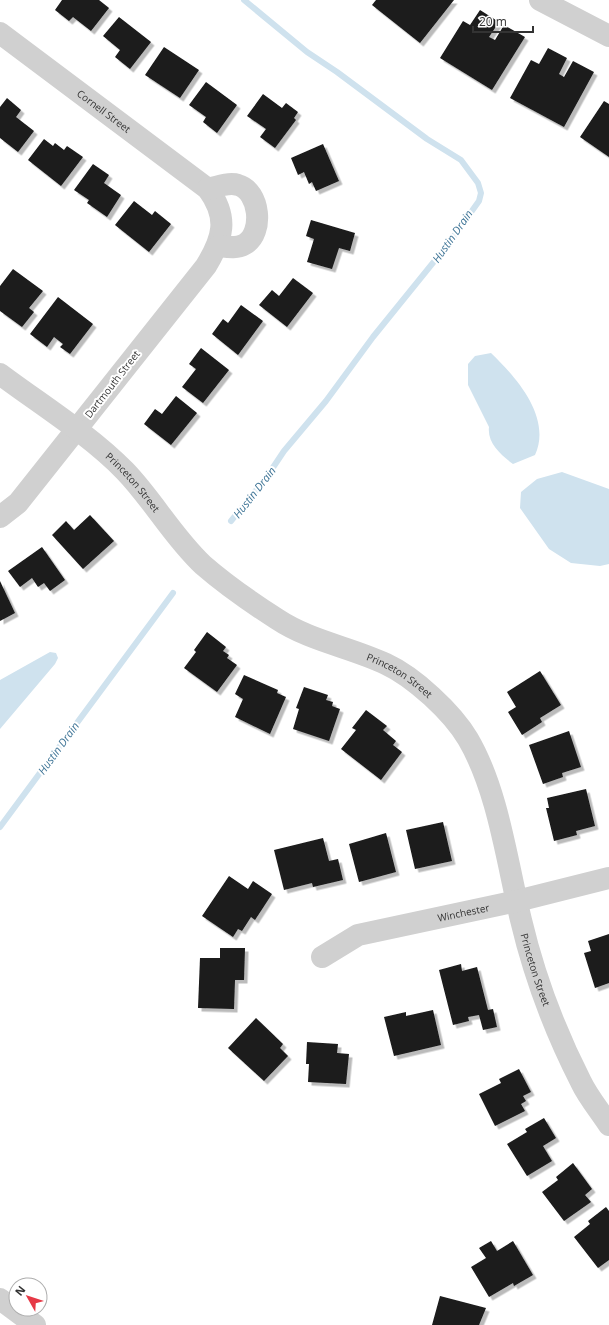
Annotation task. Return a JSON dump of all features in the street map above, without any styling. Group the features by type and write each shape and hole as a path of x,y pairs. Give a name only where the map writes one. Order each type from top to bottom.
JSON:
{"street":[{"path":"540,0 609,36"},
{"name":"Cornell Street","path":"0,34 208,189 215,199 221,222"},
{"path":"208,189 230,184 239,185 250,194 256,206 257,218 251,239 245,244 236,247 218,246"},
{"name":"Dartmouth Street","path":"0,517 18,503 206,266 218,246 221,232 221,222"},
{"name":"Princeton Street","path":"0,374 76,430 125,471 159,515 203,564 256,605 283,623 309,636 386,664 411,679 428,692 441,706 466,737 484,776 499,823 517,901 543,997 582,1084 609,1124"},
{"name":"Winchester","path":"322,957 358,935 517,901 609,878"},
{"path":"0,1299 35,1325"}],"water":[{"path":"491,353 521,387 535,413 539,427 539,441 535,455 513,464 500,453 490,438 489,427 468,385 468,364 475,356"},
{"path":"562,472 609,489 609,564 600,566 571,563 549,549 520,508 521,492 537,479"},
{"path":"50,652 56,653 58,658 55,664 0,729 0,680"}],"building":[{"path":"62,0 99,0 109,8 91,31 73,17 69,21 55,10"},
{"path":"376,0 454,0 420,43 372,5"},
{"path":"480,10 499,22 489,37 495,40 504,25 525,37 492,90 440,58 463,21 470,25"},
{"path":"119,17 151,42 130,69 115,57 120,50 103,36"},
{"path":"164,47 199,70 180,98 145,75"},
{"path":"548,48 567,58 559,74 564,77 573,61 594,72 564,127 510,98 531,60 539,64"},
{"path":"206,82 237,105 217,133 203,122 206,117 189,105"},
{"path":"263,94 282,108 286,103 298,112 294,118 296,120 275,148 260,137 266,129 247,116"},
{"path":"7,98 21,110 16,117 34,131 18,152 0,138 0,107"},
{"path":"604,101 609,104 609,157 580,137"},
{"path":"44,139 53,146 55,143 64,150 67,146 83,157 61,186 28,160"},
{"path":"323,144 339,181 316,191 312,182 309,184 304,172 298,175 291,158"},
{"path":"93,164 109,175 104,183 121,195 107,217 87,203 89,200 74,190"},
{"path":"134,201 152,215 155,211 171,224 149,252 115,225"},
{"path":"311,220 355,233 350,251 339,248 332,269 307,262 314,239 306,236"},
{"path":"13,269 43,291 29,308 34,312 22,327 0,311 0,286"},
{"path":"293,278 313,293 287,327 259,305 272,290 279,296"},
{"path":"58,297 93,324 70,354 60,347 63,344 54,337 47,347 30,334"},
{"path":"241,305 263,321 238,355 212,334 223,319 228,323"},
{"path":"201,348 229,370 203,403 182,387 196,369 189,364"},
{"path":"176,396 197,413 171,445 144,424 155,409 162,414"},
{"path":"90,515 114,541 83,569 52,535 66,521 74,530"},
{"path":"42,547 65,580 50,591 44,583 38,587 32,578 20,587 8,571"},
{"path":"0,581 15,613 0,621"},
{"path":"207,632 226,647 223,651 229,655 227,658 237,665 217,692 184,668 196,652 194,650"},
{"path":"540,671 561,705 540,718 542,722 522,735 508,712 516,707 507,692"},
{"path":"244,675 278,690 277,693 286,697 270,734 235,717 243,699 235,694"},
{"path":"304,687 328,695 326,700 333,702 332,706 340,709 329,741 293,729 299,709 296,708"},
{"path":"366,710 387,726 383,730 396,741 393,745 402,752 381,780 341,749 356,730 352,728"},
{"path":"569,731 581,767 562,773 563,777 543,784 529,745"},
{"path":"586,789 595,826 576,831 577,835 554,841 546,808 549,808 547,798"},
{"path":"443,822 452,861 415,869 406,830"},
{"path":"386,833 396,872 359,882 349,844"},
{"path":"323,838 329,861 338,859 343,880 313,887 312,883 284,890 274,850"},
{"path":"229,876 248,889 253,881 272,894 255,920 251,917 242,931 238,929 233,937 202,916"},
{"path":"609,934 609,983 595,988 584,953 591,951 588,941"},
{"path":"220,948 245,948 244,980 235,980 234,1009 198,1008 200,958 220,958"},
{"path":"461,964 462,971 477,967 488,1010 493,1009 497,1027 483,1030 479,1015 468,1017 469,1021 453,1025 439,970"},
{"path":"433,1010 441,1045 394,1056 384,1017 406,1012 406,1016"},
{"path":"256,1018 283,1044 280,1048 288,1056 264,1081 228,1048"},
{"path":"307,1042 338,1044 337,1053 349,1054 346,1084 308,1082 309,1064 306,1064"},
{"path":"519,1069 531,1092 523,1096 526,1101 521,1104 525,1111 495,1126 479,1094 501,1083 499,1079"},
{"path":"544,1118 556,1138 543,1146 552,1161 527,1176 507,1144 527,1132 525,1129"},
{"path":"573,1163 592,1189 585,1195 591,1202 564,1221 542,1192 558,1180 556,1177"},
{"path":"606,1207 609,1211 609,1260 598,1268 574,1237 590,1224 588,1221"},
{"path":"491,1241 497,1251 513,1241 533,1275 514,1286 513,1283 489,1297 471,1267 486,1258 479,1248"},
{"path":"440,1296 486,1308 479,1325 432,1325"}],"waterway":[{"name":"Hustin Drain","path":"231,521 266,478 284,451 326,401 373,337 449,243 479,201 481,193 478,183 461,160 427,139 337,72 307,52 244,0"},
{"name":"Hustin Drain","path":"0,827 173,593"}]}
